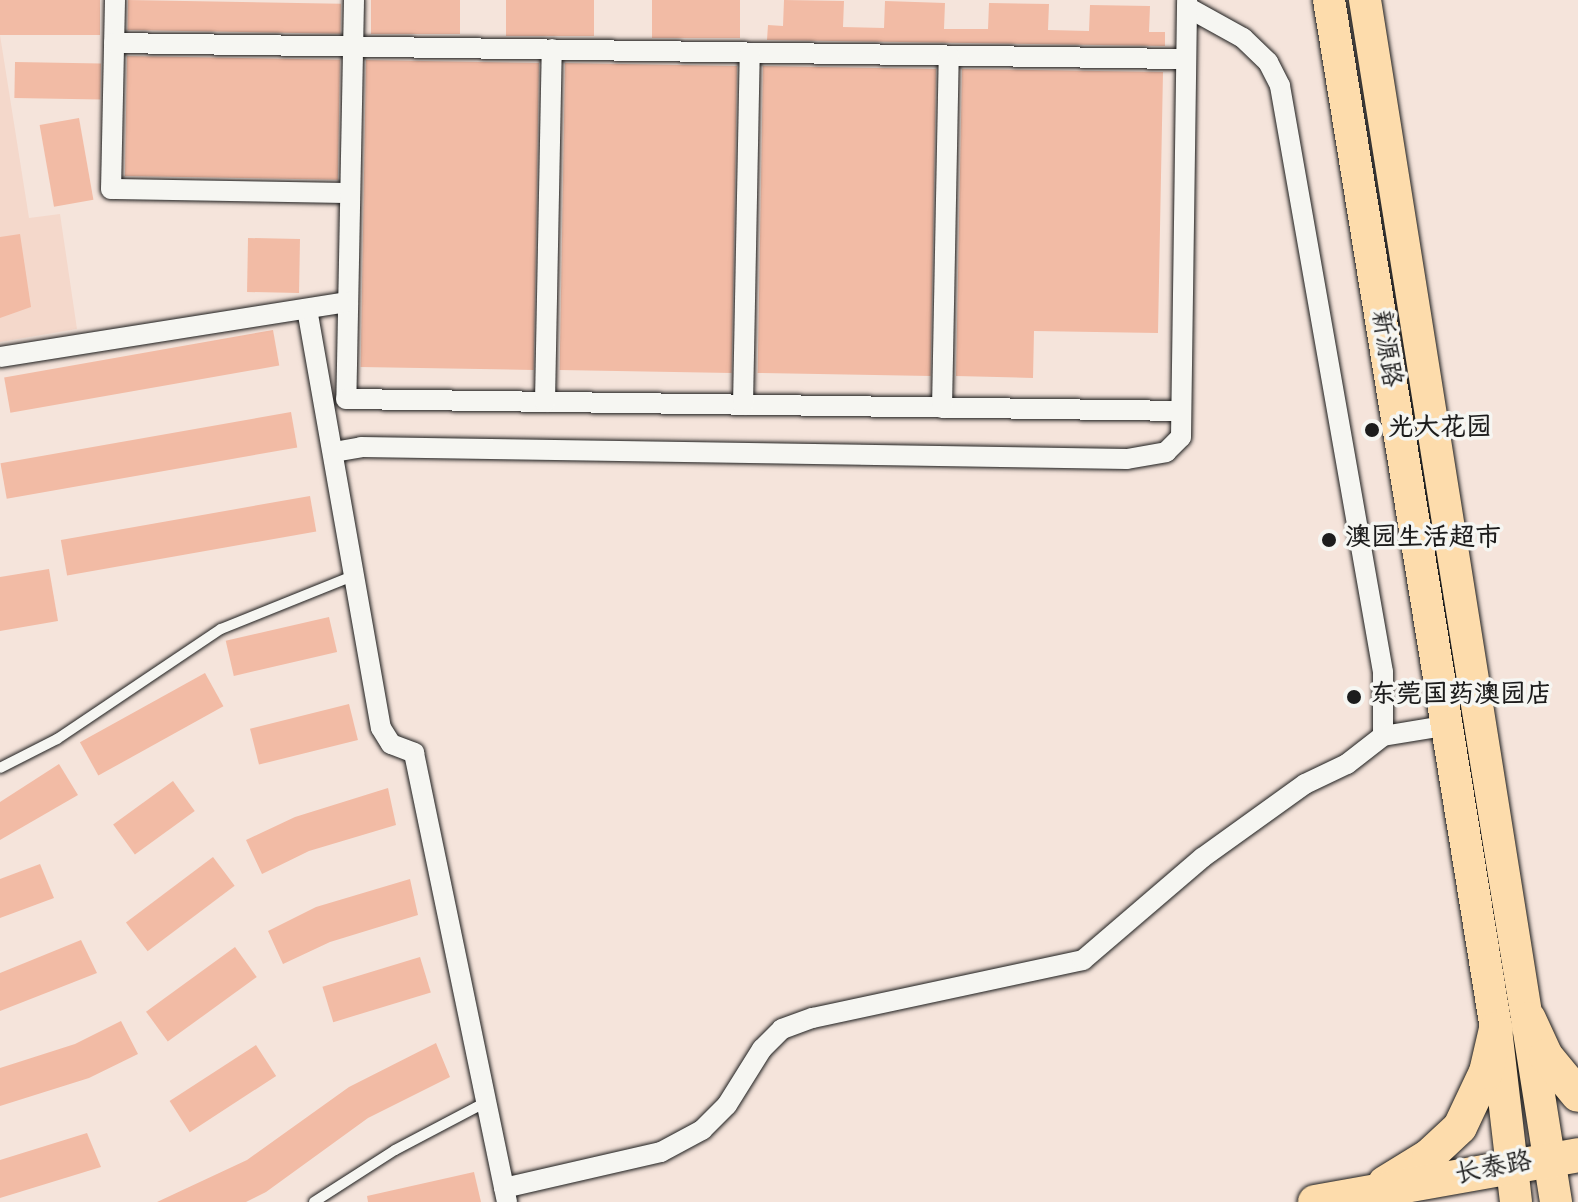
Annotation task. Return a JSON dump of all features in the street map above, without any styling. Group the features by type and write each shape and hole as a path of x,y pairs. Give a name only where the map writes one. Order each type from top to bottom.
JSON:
{"highway":[{"path":"1529,1019 1546,1056 1578,1095"},
{"path":"1370,1192 1429,1156 1460,1127 1486,1072 1496,1029"},
{"name":"长泰路","path":"1315,1202 1564,1157"}],"main road":[{"name":"新源路","path":"1329,0 1444,726 1496,1029 1516,1202"},
{"name":"新源路","path":"1365,0 1529,1019 1564,1157 1556,1202"}],"street":[{"path":"115,0 111,189 350,193"},
{"path":"354,0 346,399 1181,411"},
{"path":"1187,4 1243,38 1268,62 1280,86 1383,672 1383,736"},
{"path":"334,452 361,447 1127,459 1166,452 1181,437 1187,4"},
{"path":"114,43 1186,59"},
{"path":"545,402 552,49"},
{"path":"743,405 750,53"},
{"path":"942,408 949,56"},
{"path":"0,357 348,302"},
{"path":"307,309 381,728 391,744 414,753 506,1195 661,1152 702,1130 782,1029 813,1018 1083,960 1244,825 1347,764 1383,736 1444,726"}],"lane":[{"path":"0,768 57,739 221,629 355,575"},
{"path":"314,1202 395,1150 486,1102"}],"shaded area":[{"path":"0,35 29,218 60,214 77,329 0,342"}],"building":[{"path":"0,0 100,0 100,35 0,35"},
{"path":"128,0 341,4 340,34 127,30"},
{"path":"371,0 460,0 460,34 371,34"},
{"path":"506,0 594,0 594,36 506,36"},
{"path":"652,0 740,0 740,38 652,38"},
{"path":"784,0 844,1 843,27 884,28 885,1 945,3 944,29 988,29 989,3 1049,4 1048,30 1089,31 1090,5 1150,6 1149,32 1165,32 1165,46 767,40 768,25 783,26"},
{"path":"127,56 340,60 338,180 125,176"},
{"path":"366,60 539,63 534,370 361,367"},
{"path":"15,62 101,64 100,99 14,98"},
{"path":"565,63 737,66 732,373 560,370"},
{"path":"763,66 936,69 931,376 758,373"},
{"path":"962,69 1163,72 1158,333 1034,331 1033,378 956,376"},
{"path":"79,118 93,200 54,207 40,125"},
{"path":"20,234 31,307 0,318 0,237"},
{"path":"248,238 300,239 299,293 247,292"},
{"path":"273,330 279,365 10,413 4,377"},
{"path":"291,412 297,447 7,499 0,463"},
{"path":"310,496 316,531 67,575 61,540"},
{"path":"49,569 58,621 0,631 0,577"},
{"path":"329,617 337,652 234,676 226,641"},
{"path":"205,673 223,706 98,776 80,742"},
{"path":"349,704 358,740 259,765 250,729"},
{"path":"59,764 78,795 0,840 0,802"},
{"path":"173,781 195,811 135,854 113,824"},
{"path":"388,788 396,825 309,851 262,874 246,840 295,817"},
{"path":"213,857 235,886 148,951 126,923"},
{"path":"40,864 54,898 0,918 0,879"},
{"path":"410,879 418,915 330,942 283,964 268,931 316,907"},
{"path":"81,940 97,973 0,1011 0,973"},
{"path":"235,947 257,977 168,1042 146,1012"},
{"path":"420,957 431,992 333,1022 322,987"},
{"path":"121,1021 138,1054 89,1078 0,1106 0,1068 75,1044"},
{"path":"436,1043 450,1077 368,1118 266,1192 246,1202 157,1202 247,1160 349,1087"},
{"path":"256,1045 276,1076 190,1132 170,1101"},
{"path":"87,1133 101,1167 0,1198 0,1160"},
{"path":"474,1172 481,1202 368,1202 367,1196"}],"place":[{"name":"光大花园","path":"1372,430"},
{"name":"澳园生活超市","path":"1329,540"},
{"name":"东莞国药澳园店","path":"1354,697"}]}
